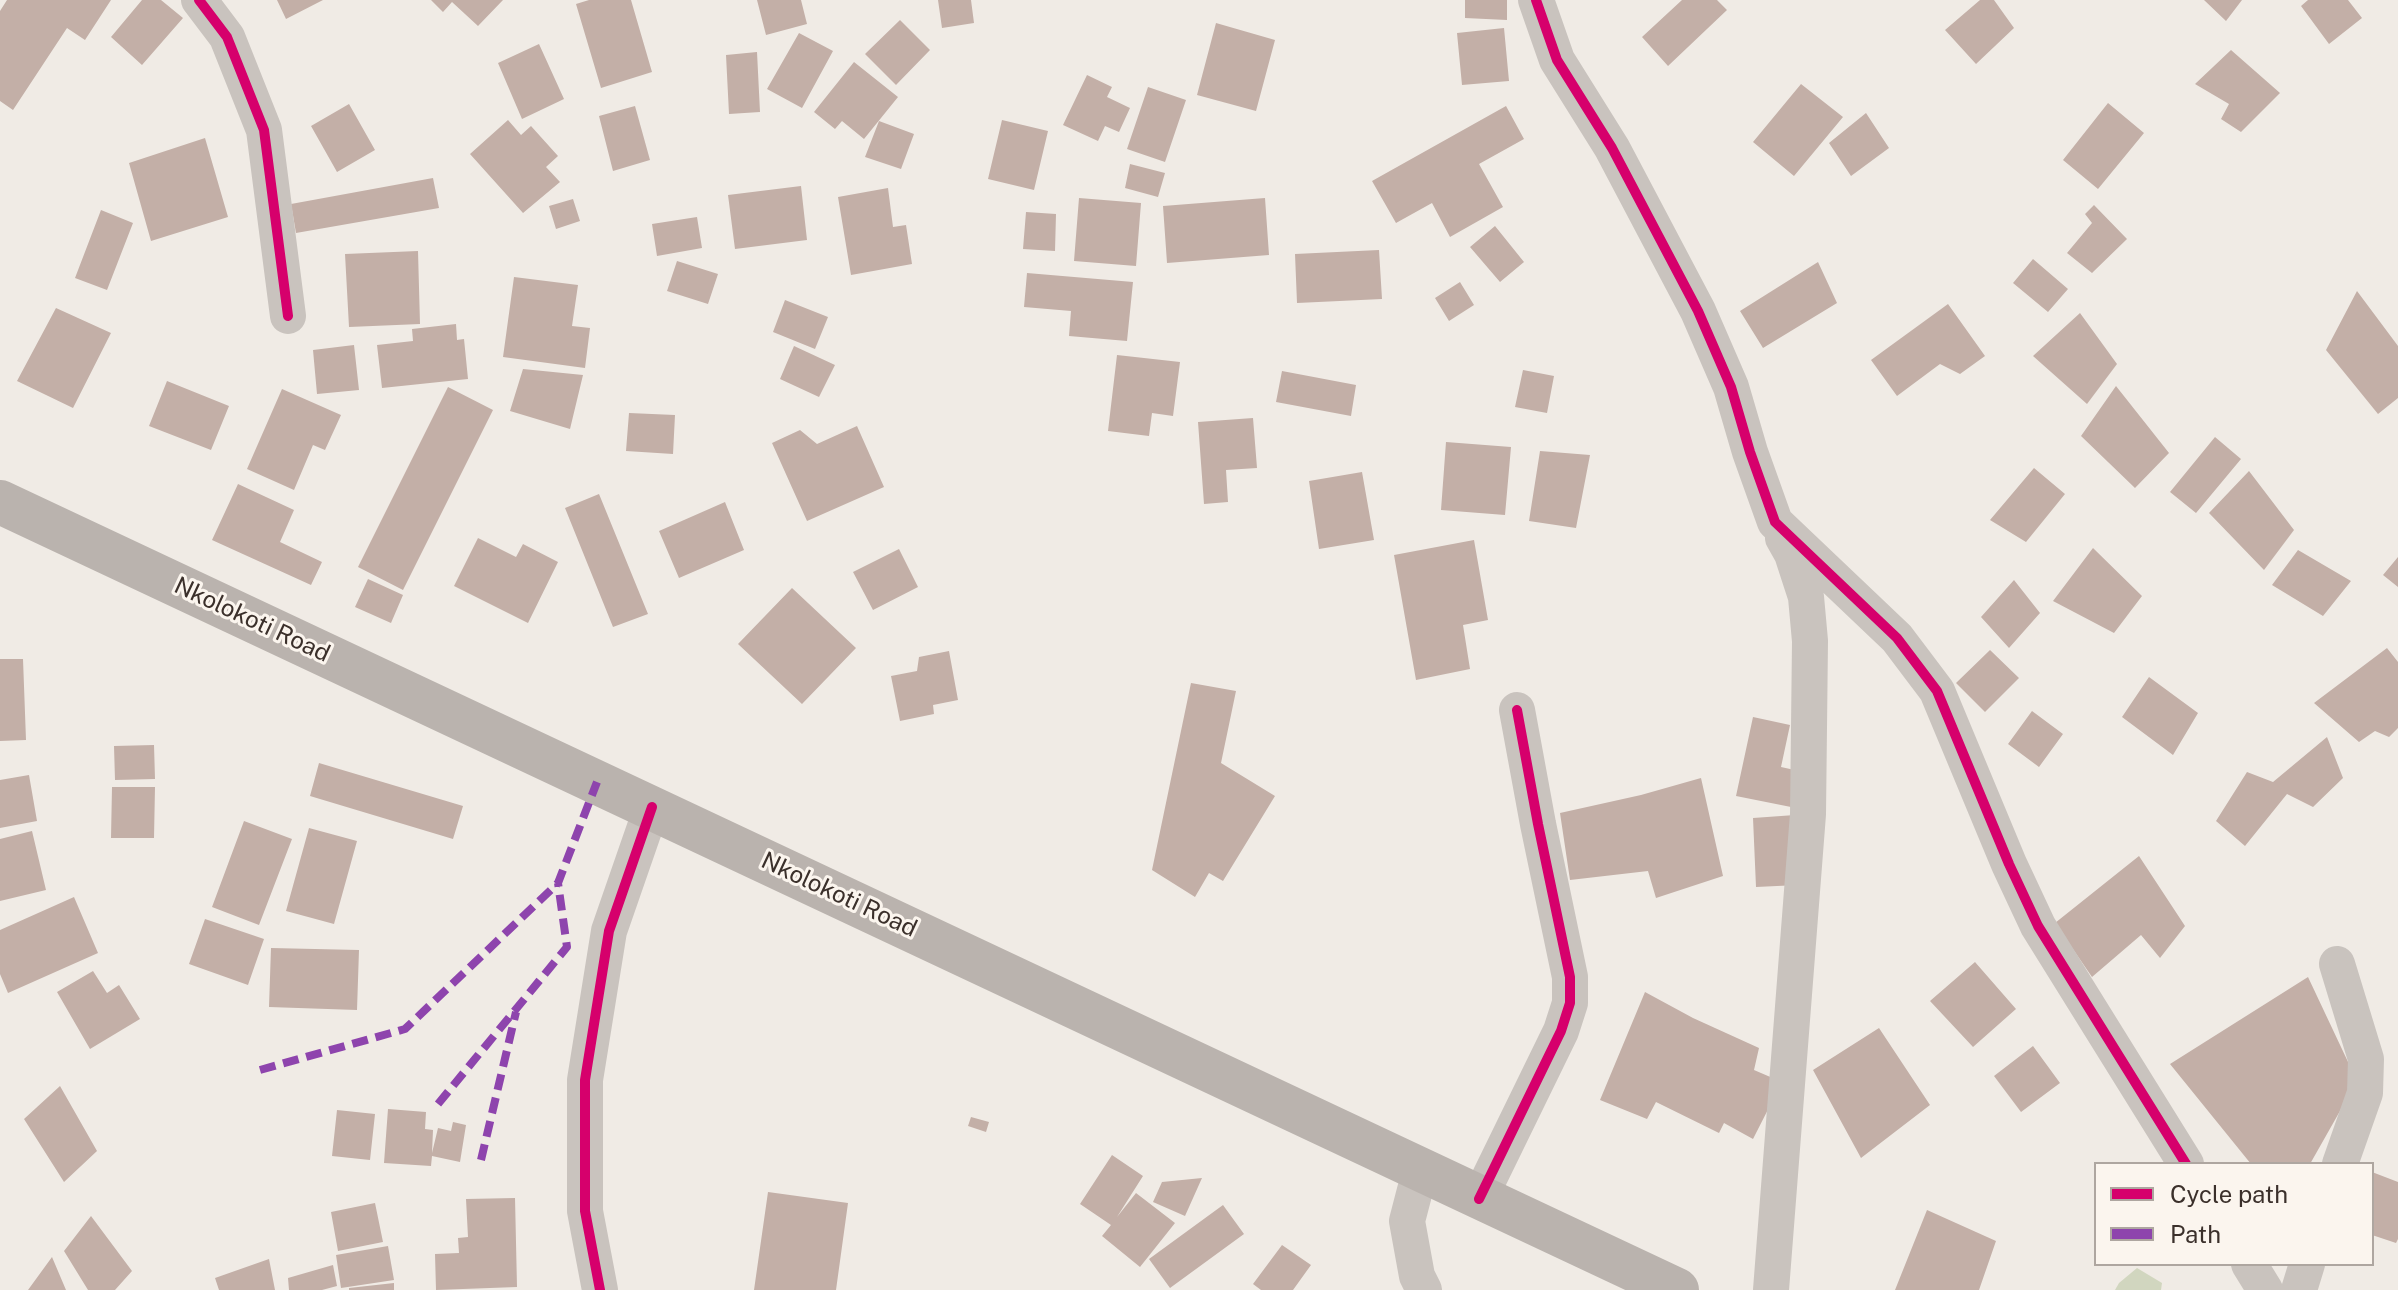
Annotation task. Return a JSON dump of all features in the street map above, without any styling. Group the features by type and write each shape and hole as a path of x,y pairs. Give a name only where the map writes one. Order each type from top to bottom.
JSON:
{"main road":[{"name":"Nkolokoti Road","path":"0,502 1677,1290"}],"street":[{"path":"199,0 227,37 264,130 288,316"},
{"path":"1536,0 1557,60 1612,148 1698,311 1731,387 1750,452 1775,522 1792,554 1806,597 1810,641 1808,814 1771,1290"},
{"path":"1775,522 1897,638 1937,691 2038,926 2185,1162"},
{"path":"1479,1199 1561,1031 1570,1003 1570,977 1517,710"},
{"path":"600,1290 585,1211 585,1080 609,931 652,807"},
{"path":"2337,964 2366,1059 2365,1093 2341,1162"},
{"path":"1420,1171 1407,1221 1417,1276 1424,1290"},
{"path":"2250,1266 2265,1290"},
{"path":"2299,1290 2306,1266"}],"green space":[{"path":"2137,1268 2162,1283 2161,1290 2115,1290"}],"building":[{"path":"7,0 111,0 85,40 67,28 13,110 0,101 0,11"},
{"path":"142,0 161,0 183,18 142,65 111,37"},
{"path":"277,0 323,0 286,19"},
{"path":"431,0 503,0 478,26 452,2 443,12"},
{"path":"589,0 631,0 652,72 601,88 576,4"},
{"path":"757,0 801,0 807,24 766,35"},
{"path":"938,0 971,0 974,23 942,28"},
{"path":"1465,0 1507,0 1507,20 1465,18"},
{"path":"1682,0 1717,0 1727,10 1668,66 1642,37"},
{"path":"1980,0 1994,0 2014,28 1976,64 1945,30"},
{"path":"2204,0 2242,0 2226,21"},
{"path":"2308,0 2348,0 2362,18 2329,44 2301,6"},
{"path":"900,20 930,50 896,85 865,54"},
{"path":"1216,23 1275,40 1256,111 1197,95"},
{"path":"1504,28 1509,81 1462,85 1457,33"},
{"path":"799,33 833,51 802,108 767,89"},
{"path":"539,44 564,99 522,119 498,63"},
{"path":"2231,50 2280,93 2241,132 2221,119 2229,104 2195,84"},
{"path":"757,52 760,112 729,114 726,55"},
{"path":"854,62 898,97 864,139 842,121 835,129 814,112"},
{"path":"1087,75 1112,87 1107,97 1130,108 1119,132 1105,126 1098,141 1063,125"},
{"path":"1801,84 1843,117 1794,176 1753,142"},
{"path":"1148,87 1186,100 1165,162 1127,149"},
{"path":"2108,103 2144,133 2098,189 2063,160"},
{"path":"349,104 375,150 337,172 311,126"},
{"path":"635,106 650,160 613,171 599,116"},
{"path":"1506,106 1524,139 1479,164 1503,207 1450,237 1432,203 1396,223 1372,181"},
{"path":"1866,113 1889,148 1851,176 1829,143"},
{"path":"508,120 521,135 531,126 558,156 546,167 560,182 523,213 470,154"},
{"path":"1002,120 1048,131 1034,190 988,179"},
{"path":"879,121 914,134 901,169 865,157"},
{"path":"205,138 228,217 151,241 129,163"},
{"path":"1130,164 1165,173 1158,197 1125,188"},
{"path":"433,178 439,208 296,233 291,204"},
{"path":"801,186 807,240 735,249 728,195"},
{"path":"888,188 893,227 906,225 912,264 851,275 838,197"},
{"path":"1079,198 1141,203 1136,266 1074,261"},
{"path":"1265,198 1269,255 1167,263 1163,206"},
{"path":"573,199 580,221 556,229 549,206"},
{"path":"2094,205 2127,239 2092,273 2067,253 2092,223 2085,214"},
{"path":"101,210 133,223 107,290 75,278"},
{"path":"1026,212 1056,214 1055,251 1023,249"},
{"path":"697,217 702,248 657,256 652,224"},
{"path":"1495,226 1524,262 1500,282 1470,247"},
{"path":"1379,250 1382,299 1297,303 1295,254"},
{"path":"418,251 420,324 349,327 345,254"},
{"path":"2033,259 2068,289 2048,312 2013,283"},
{"path":"677,261 718,274 708,304 667,291"},
{"path":"1818,262 1837,303 1763,348 1740,311"},
{"path":"1027,273 1133,282 1127,341 1069,336 1071,311 1024,307"},
{"path":"514,277 578,285 572,326 590,328 585,368 503,357"},
{"path":"1460,282 1474,305 1449,321 1435,298"},
{"path":"2357,291 2398,346 2398,398 2378,414 2326,350"},
{"path":"785,300 828,317 815,349 773,332"},
{"path":"1948,304 1985,356 1960,374 1940,364 1897,396 1871,360"},
{"path":"56,308 111,333 73,408 17,381"},
{"path":"2080,313 2117,364 2087,404 2033,356"},
{"path":"456,324 457,340 464,339 468,379 382,388 377,345 413,341 412,329"},
{"path":"354,345 359,390 317,394 313,350"},
{"path":"794,346 835,365 819,397 780,379"},
{"path":"1117,355 1180,362 1173,416 1152,413 1149,436 1108,431"},
{"path":"523,369 583,375 570,429 510,411"},
{"path":"1523,370 1554,376 1547,413 1515,407"},
{"path":"1282,371 1356,385 1351,416 1276,402"},
{"path":"167,381 229,406 211,450 149,426"},
{"path":"2116,386 2169,453 2135,488 2081,436"},
{"path":"448,387 493,410 403,590 358,567"},
{"path":"282,389 341,415 325,450 313,445 294,490 247,469"},
{"path":"629,413 675,415 673,454 626,451"},
{"path":"1253,418 1257,468 1226,470 1228,502 1204,504 1198,422"},
{"path":"857,426 884,487 807,521 772,443 800,430 817,444"},
{"path":"2215,437 2241,459 2196,513 2170,492"},
{"path":"1446,442 1511,447 1505,515 1441,510"},
{"path":"1540,451 1590,455 1576,528 1529,521"},
{"path":"2034,468 2065,494 2026,542 1990,520"},
{"path":"2249,471 2294,530 2264,570 2209,513"},
{"path":"1362,472 1374,540 1319,549 1309,481"},
{"path":"238,484 294,510 280,542 322,562 311,585 212,540"},
{"path":"599,494 648,614 613,627 565,508"},
{"path":"725,502 744,550 679,578 659,531"},
{"path":"478,538 516,557 523,544 558,562 528,623 454,586"},
{"path":"1474,540 1488,620 1463,625 1470,669 1416,680 1394,555"},
{"path":"2093,548 2142,596 2114,633 2053,601"},
{"path":"899,549 918,587 873,610 853,572"},
{"path":"2298,550 2351,581 2323,616 2272,585"},
{"path":"2398,557 2398,587 2383,575"},
{"path":"368,579 403,595 391,623 355,607"},
{"path":"2014,580 2040,613 2009,648 1981,617"},
{"path":"792,588 856,648 802,704 738,644"},
{"path":"2387,648 2398,662 2398,728 2389,737 2375,731 2359,742 2314,703"},
{"path":"1990,650 2019,678 1985,712 1956,683"},
{"path":"949,651 958,700 933,705 934,714 900,721 891,676 917,671 919,657"},
{"path":"0,659 23,659 26,740 0,741"},
{"path":"2149,677 2198,713 2173,755 2122,717"},
{"path":"1191,683 1236,691 1221,763 1275,796 1223,881 1209,873 1195,897 1152,870"},
{"path":"2032,711 2063,734 2039,767 2008,744"},
{"path":"1753,717 1790,725 1781,767 1799,771 1791,807 1736,796"},
{"path":"2327,737 2343,778 2313,807 2287,794 2245,846 2216,821 2247,772 2273,782"},
{"path":"154,745 155,779 115,780 114,746"},
{"path":"319,763 463,806 453,839 310,796"},
{"path":"29,775 37,821 0,828 0,780"},
{"path":"1701,778 1723,876 1656,898 1648,871 1570,880 1560,813"},
{"path":"112,787 155,787 154,838 111,838"},
{"path":"1795,815 1798,885 1756,887 1753,818"},
{"path":"244,821 292,839 259,925 212,907"},
{"path":"309,828 357,841 334,924 286,911"},
{"path":"32,831 46,890 0,901 0,839"},
{"path":"2139,856 2185,926 2160,958 2141,935 2092,977 2055,923"},
{"path":"74,897 98,953 8,993 0,974 0,930"},
{"path":"205,919 264,939 248,985 189,964"},
{"path":"271,948 359,950 357,1010 269,1007"},
{"path":"1975,962 2016,1009 1973,1047 1930,1001"},
{"path":"93,971 107,993 119,985 140,1019 90,1049 57,992"},
{"path":"2308,977 2357,1081 2311,1162 2249,1162 2170,1064"},
{"path":"1645,992 1759,1048 1754,1070 1782,1082 1753,1139 1724,1123 1719,1133 1656,1102 1647,1119 1600,1100"},
{"path":"1879,1028 1930,1105 1861,1158 1813,1070"},
{"path":"2033,1046 2060,1083 2021,1112 1994,1076"},
{"path":"60,1086 97,1151 64,1182 24,1119"},
{"path":"388,1109 426,1112 425,1129 433,1130 432,1153 438,1128 451,1131 453,1122 466,1125 460,1162 432,1156 431,1166 384,1163"},
{"path":"337,1110 375,1114 370,1160 332,1156"},
{"path":"971,1117 989,1122 986,1132 968,1126"},
{"path":"1112,1155 1143,1176 1117,1217 1136,1193 1175,1223 1140,1267 1102,1236 1111,1225 1080,1204"},
{"path":"2374,1173 2398,1182 2396,1243 2374,1236"},
{"path":"1202,1178 1185,1216 1153,1202 1162,1182"},
{"path":"768,1192 848,1203 836,1290 754,1290"},
{"path":"515,1198 517,1287 436,1290 435,1254 459,1253 458,1238 468,1237 466,1199"},
{"path":"375,1203 383,1242 338,1251 331,1212"},
{"path":"1223,1205 1244,1234 1170,1288 1149,1259"},
{"path":"1927,1210 1996,1241 1979,1290 1895,1290"},
{"path":"91,1216 132,1271 115,1290 88,1290 64,1251"},
{"path":"1282,1245 1311,1265 1293,1290 1261,1290 1253,1284"},
{"path":"388,1246 394,1280 341,1288 336,1255"},
{"path":"52,1257 66,1290 28,1290"},
{"path":"269,1259 275,1290 219,1290 215,1278"},
{"path":"333,1265 337,1286 322,1290 289,1290 288,1278"},
{"path":"394,1283 394,1290 349,1290 349,1288"}],"marked path":[{"path":"260,1070 405,1029 558,883 597,782"},
{"path":"438,1104 567,947 558,883"},
{"path":"481,1160 516,1012"}],"cycle path":[{"path":"199,0 227,37 264,130 288,316"},
{"path":"1536,0 1557,60 1612,148 1698,311 1731,387 1775,522 1897,638 1937,691 2038,926 2185,1162"},
{"path":"1479,1199 1561,1031 1570,1003 1570,977 1517,710"},
{"path":"600,1290 585,1211 585,1080 609,931 652,807"}]}
